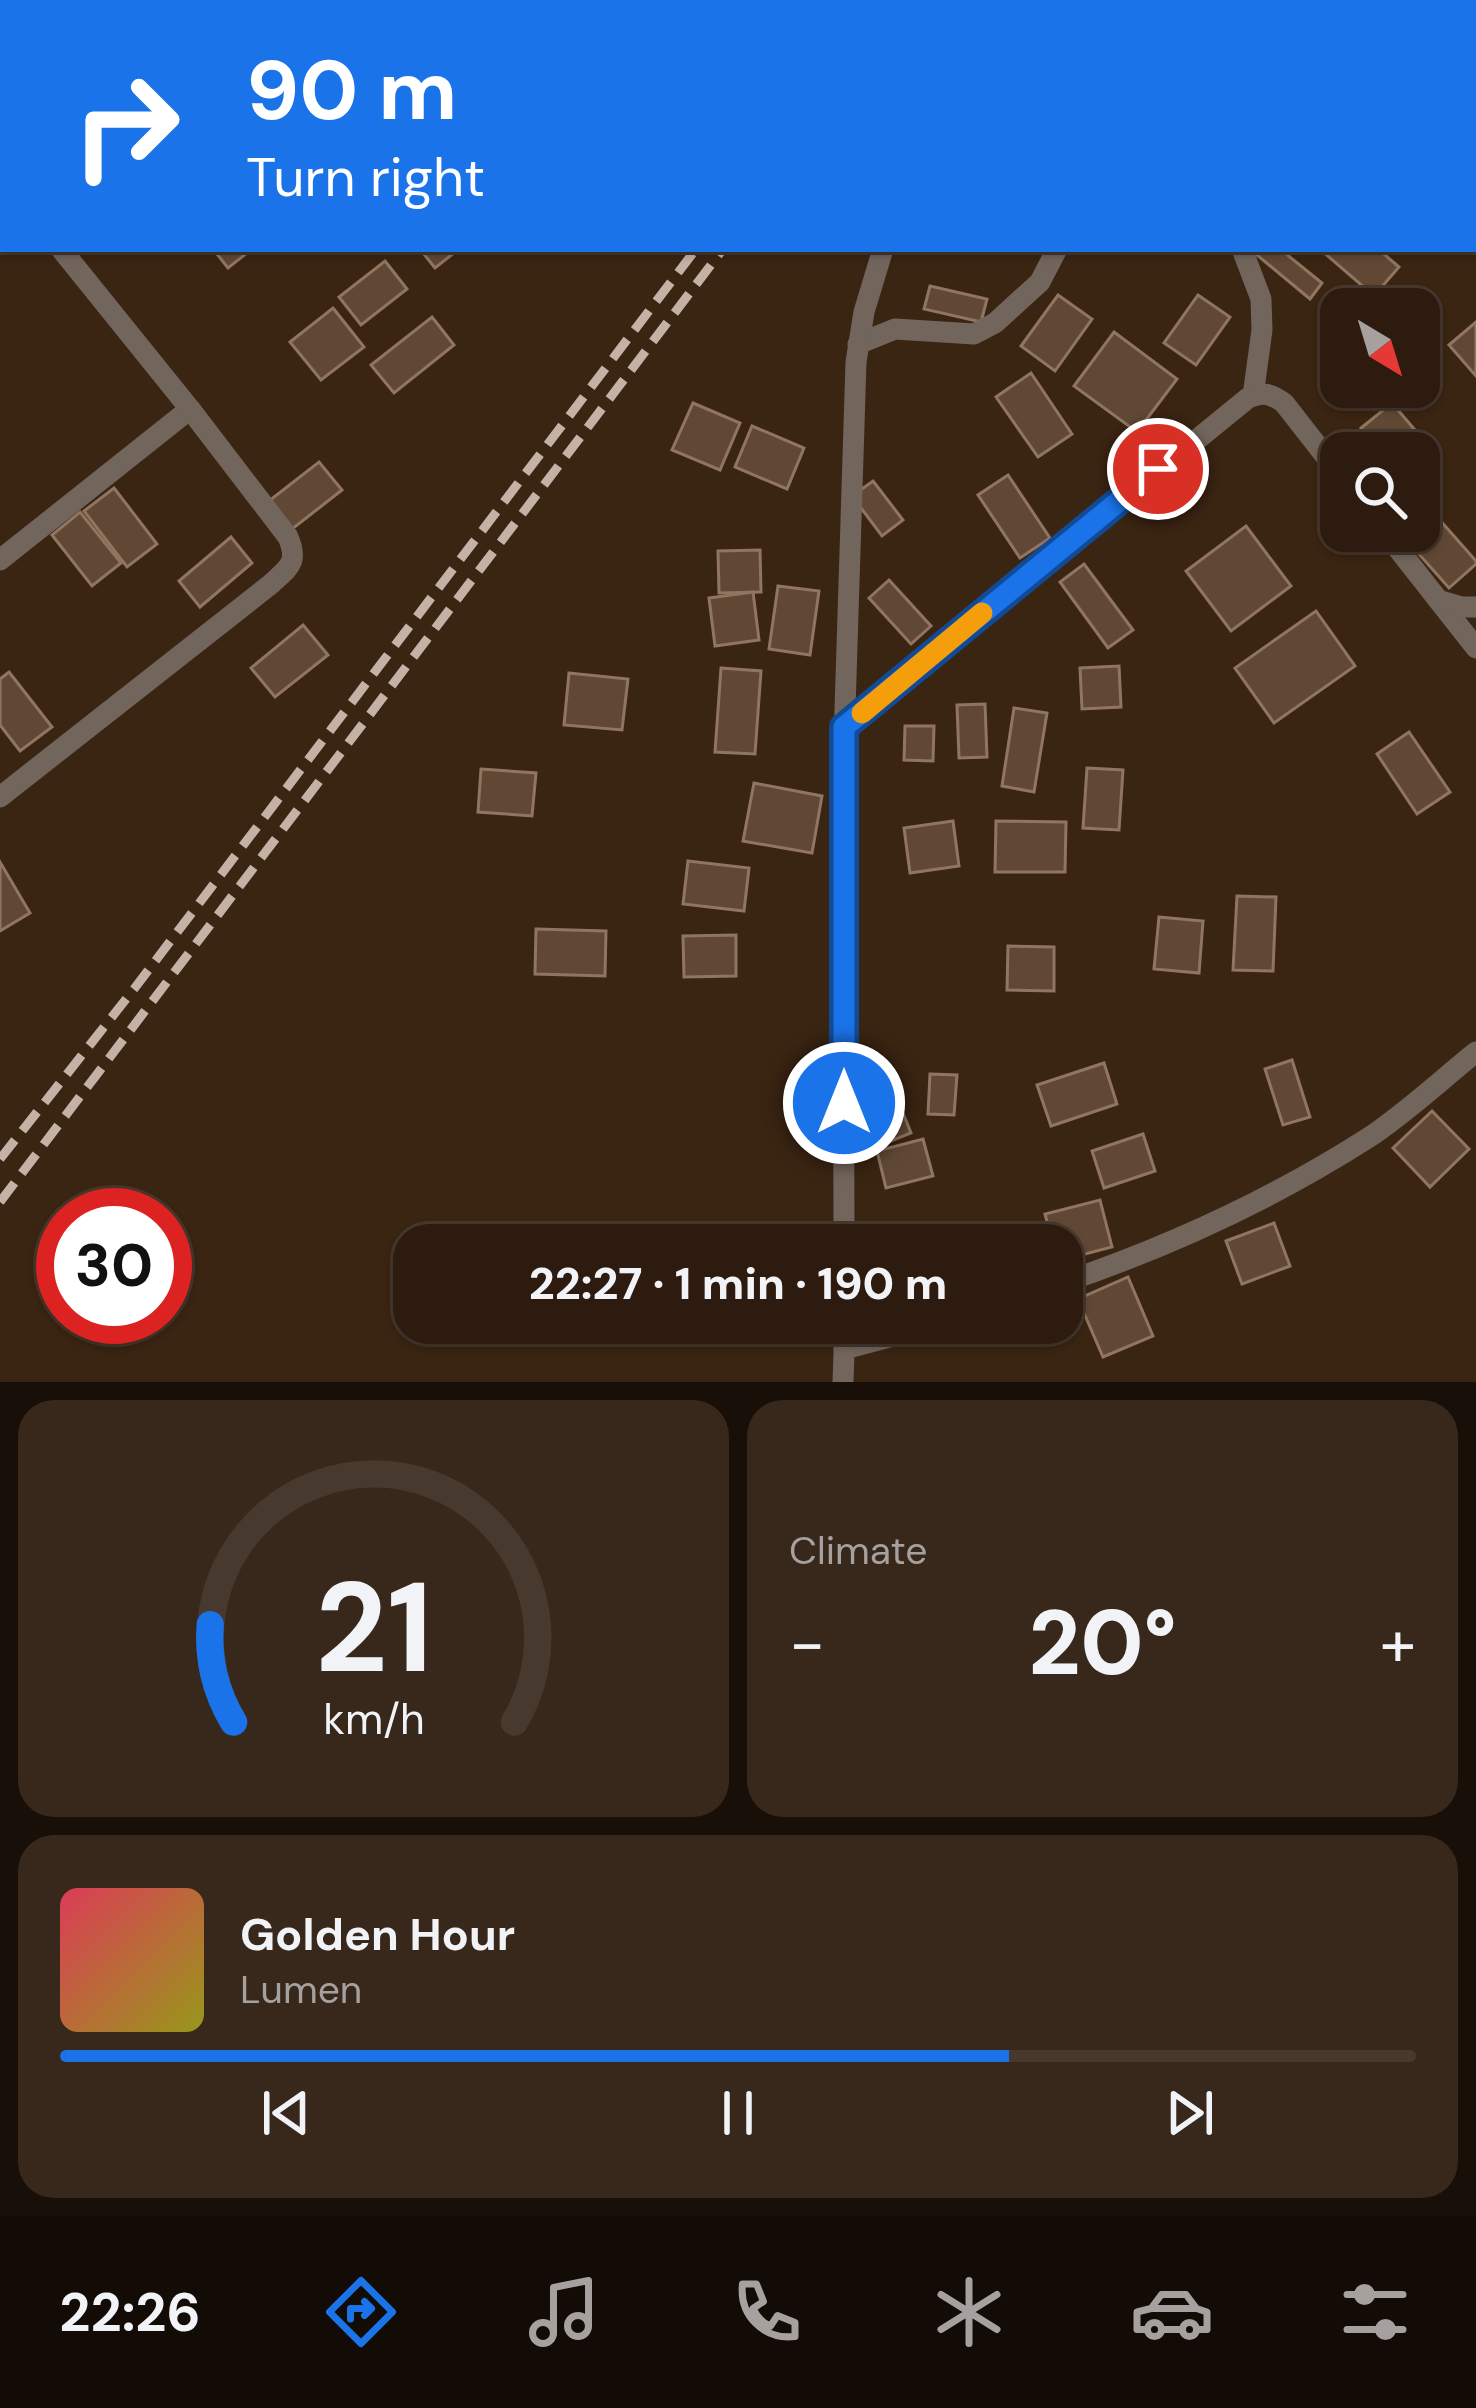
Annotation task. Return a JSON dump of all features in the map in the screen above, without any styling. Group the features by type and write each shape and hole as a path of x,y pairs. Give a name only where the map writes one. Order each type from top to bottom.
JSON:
{"street":[{"path":"0,797 291,566 294,551 190,409 63,252"},
{"path":"844,1224 844,727 858,344 882,252"},
{"path":"858,344 895,329 974,334 1040,282 1057,252"},
{"path":"1243,252 1261,299 1253,396"},
{"path":"844,727 1253,396 1272,394 1320,449"},
{"path":"0,560 190,409"},
{"path":"1400,552 1476,648"},
{"path":"1438,600 1476,607"},
{"path":"1083,1276 1275,1192 1372,1136 1476,1052"},
{"path":"843,1382 844,1344"},
{"path":"844,1349 863,1344"}],"building":[{"path":"215,252 248,252 228,268"},
{"path":"424,252 455,252 435,268"},
{"path":"1284,252 1322,283 1310,299 1257,255"},
{"path":"1323,252 1382,252 1399,267 1381,288 1365,288"},
{"path":"385,261 407,289 361,325 339,297"},
{"path":"930,286 987,299 981,322 924,309"},
{"path":"1058,295 1092,319 1055,371 1021,346"},
{"path":"1198,295 1230,317 1196,365 1164,343"},
{"path":"333,308 364,347 321,380 290,342"},
{"path":"432,317 454,345 394,393 371,365"},
{"path":"1476,322 1476,376 1449,345"},
{"path":"1114,332 1177,379 1137,432 1074,386"},
{"path":"1031,373 1072,434 1038,457 996,397"},
{"path":"693,403 740,423 720,470 672,450"},
{"path":"1386,408 1396,408 1417,432 1364,432 1361,428"},
{"path":"752,426 804,448 787,489 735,467"},
{"path":"319,462 342,490 287,533 265,504"},
{"path":"1008,475 1050,538 1020,558 978,495"},
{"path":"873,481 903,520 882,536 852,496"},
{"path":"114,488 157,544 127,567 84,511"},
{"path":"80,512 121,563 92,586 52,535"},
{"path":"1440,520 1476,561 1449,588 1417,552 1440,552"},
{"path":"1246,526 1291,586 1231,631 1186,571"},
{"path":"231,537 252,563 200,607 179,581"},
{"path":"760,550 761,592 719,593 718,551"},
{"path":"1084,564 1133,630 1108,648 1060,582"},
{"path":"889,580 931,626 911,644 869,598"},
{"path":"778,586 819,591 810,655 769,649"},
{"path":"753,592 759,640 715,646 709,598"},
{"path":"1316,611 1355,666 1274,723 1235,668"},
{"path":"303,625 328,655 275,697 251,668"},
{"path":"1119,666 1121,707 1082,709 1080,668"},
{"path":"721,668 761,671 755,754 715,752"},
{"path":"9,672 52,727 20,751 0,725 0,679"},
{"path":"569,673 628,679 622,730 564,725"},
{"path":"985,704 987,757 959,758 957,705"},
{"path":"1014,708 1047,713 1034,792 1002,786"},
{"path":"905,726 934,726 933,761 904,760"},
{"path":"1409,732 1450,792 1417,814 1377,754"},
{"path":"1087,768 1123,770 1119,830 1083,828"},
{"path":"481,769 536,773 532,816 478,812"},
{"path":"754,783 822,796 812,853 743,841"},
{"path":"953,821 959,866 910,873 904,828"},
{"path":"996,821 1066,822 1065,872 995,872"},
{"path":"688,861 749,868 744,911 683,904"},
{"path":"0,862 30,913 0,931"},
{"path":"1237,896 1276,897 1273,971 1233,970"},
{"path":"1159,917 1203,921 1199,973 1154,969"},
{"path":"536,929 606,931 605,976 535,974"},
{"path":"736,935 736,976 684,977 683,936"},
{"path":"1008,946 1054,947 1054,991 1007,990"},
{"path":"1292,1060 1310,1117 1283,1125 1265,1069"},
{"path":"1104,1063 1117,1104 1051,1126 1037,1085"},
{"path":"930,1074 957,1075 954,1115 928,1114"},
{"path":"897,1098 911,1133 871,1149 857,1113"},
{"path":"1432,1111 1469,1149 1430,1187 1393,1148"},
{"path":"1143,1134 1155,1171 1104,1188 1092,1151"},
{"path":"923,1139 933,1176 886,1188 877,1151"},
{"path":"1100,1200 1112,1247 1083,1255 1083,1224 1048,1224 1045,1214"},
{"path":"1274,1223 1290,1266 1242,1284 1226,1241"},
{"path":"1128,1277 1153,1336 1103,1357 1083,1311 1083,1297"}],"railway":[{"path":"0,1159 694,252"},
{"path":"0,1202 721,252"}],"slow traffic":[{"path":"862,713 982,613"}],"route":[{"path":"844,1103 844,727 1158,469"}]}
